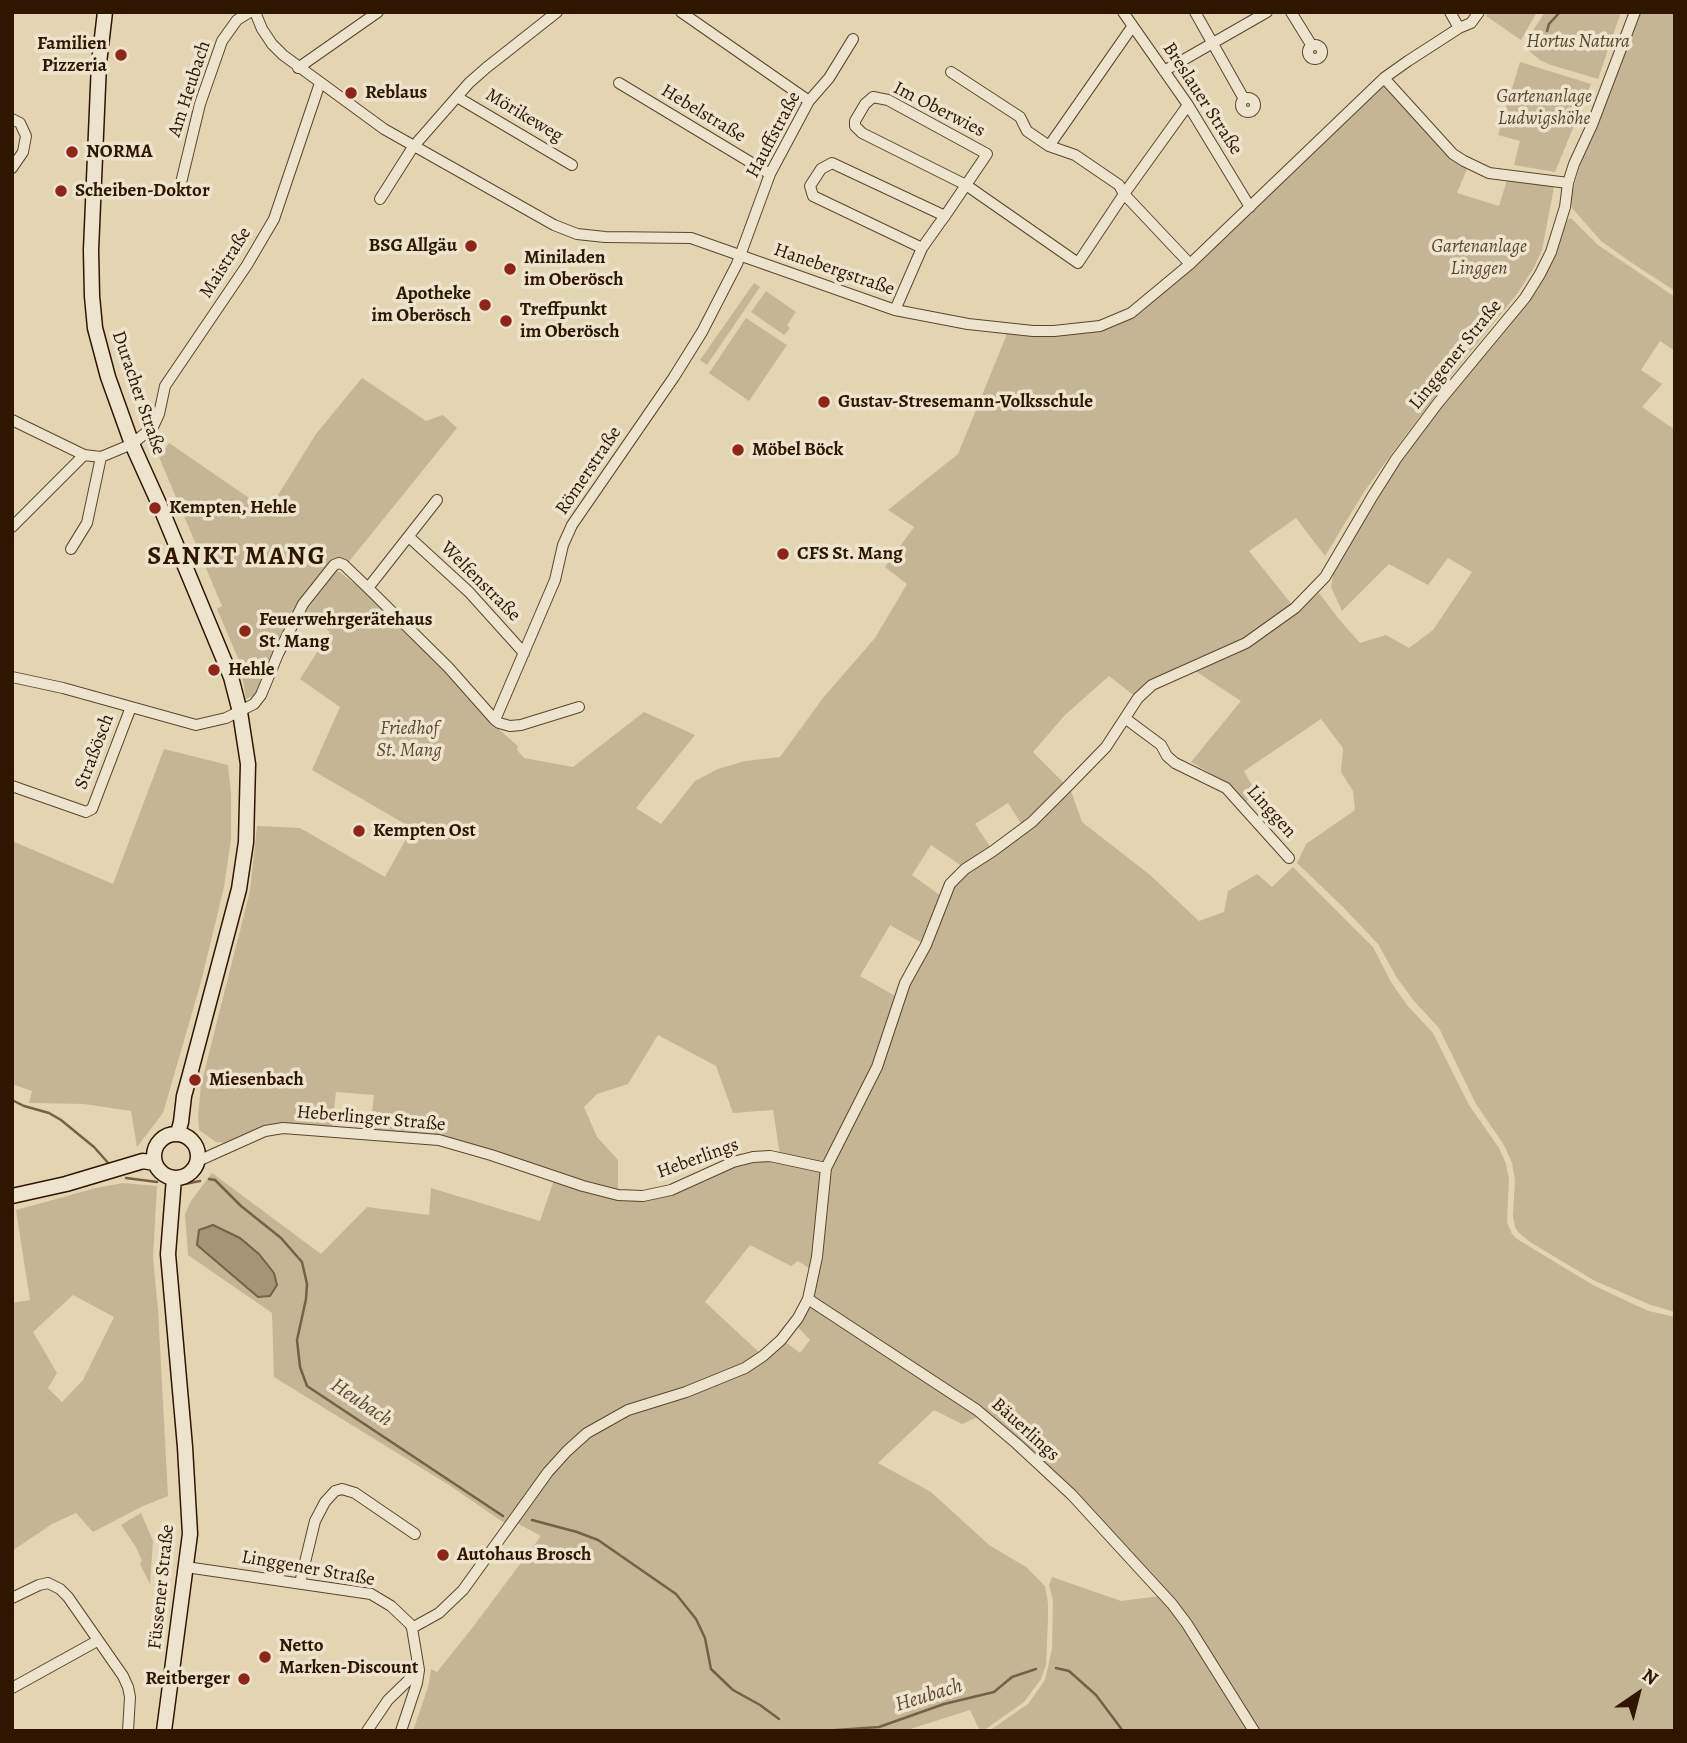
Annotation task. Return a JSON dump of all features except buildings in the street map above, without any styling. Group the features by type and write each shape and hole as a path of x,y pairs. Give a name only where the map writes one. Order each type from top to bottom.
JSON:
{"main road":[{"name":"Duracher Straße","path":"105,12 99,63 91,261 92,296 99,346 132,444 232,682 248,767 246,842 239,889 188,1078 178,1133"},
{"path":"178,1133 191,1139 197,1148 198,1161 194,1170 184,1177 174,1178 162,1174 154,1163 154,1152 159,1141 169,1134 178,1133"},
{"path":"12,1196 66,1184 143,1161 154,1163"},
{"name":"Füssener Straße","path":"164,1731 190,1534 168,1254 174,1178"}],"street":[{"name":"Am Heubach","path":"180,187 200,104 222,41 237,20 250,12"},
{"name":"Hanebergstraße","path":"255,12 272,44 298,68 413,147 554,225 577,234 605,237 691,238 895,310 968,324 1033,331 1100,326 1131,313 1190,264 1384,78 1471,23 1479,12"},
{"path":"298,68 378,12"},
{"path":"380,199 413,147 457,97 486,68 557,12"},
{"path":"681,12 809,101"},
{"name":"Breslauer Straße","path":"1123,12 1188,105 1250,207"},
{"path":"1195,12 1244,99"},
{"path":"1164,71 1267,12"},
{"path":"1291,12 1312,46"},
{"path":"1450,12 1459,29"},
{"name":"Linggener Straße","path":"826,1168 877,1067 905,983 926,945 950,884 965,869 1031,822 1106,747 1138,698 1152,685 1245,643 1271,627 1317,587 1404,448 1525,298 1551,252 1565,207 1574,164 1592,125 1635,12"},
{"path":"1049,146 1132,27"},
{"name":"Hauffstraße","path":"741,256 770,174 809,101 829,78 853,40"},
{"path":"951,72 1020,117 1027,131 1049,146 1075,155 1119,185 1124,194 1190,264"},
{"path":"1384,78 1453,153 1464,161 1489,173 1568,184"},
{"name":"Maistraße","path":"132,444 153,427 159,414 165,386 247,265 274,219 320,83"},
{"name":"Hebelstraße","path":"619,83 770,174"},
{"name":"Mörikeweg","path":"457,97 572,165"},
{"name":"Im Oberwies","path":"895,310 922,248 966,185 987,154 888,100 873,97 865,104 855,121 855,126 862,133 966,185 1078,263 1124,194"},
{"path":"1124,194 1188,105"},
{"path":"12,119 20,123 26,136 23,152 12,168"},
{"path":"922,248 813,196 810,186 821,169 832,163 945,215"},
{"name":"Römerstraße","path":"495,720 555,580 563,545 572,525 674,377 720,299 741,256"},
{"path":"12,420 84,456 101,457 132,444"},
{"path":"12,527 84,456"},
{"path":"71,549 87,523 101,457"},
{"path":"368,588 437,500"},
{"name":"Welfenstraße","path":"409,537 469,592 524,653"},
{"path":"12,677 63,688 196,725 226,718 239,708 254,704 261,695 303,604 334,565 339,563 448,667 495,720 510,726 521,725 579,707"},
{"name":"Straßösch","path":"12,786 86,812 92,809 131,707"},
{"name":"Linggen","path":"1125,719 1161,746 1170,760 1226,788 1289,858"},
{"name":"Heberlinger Straße","path":"198,1161 265,1131 303,1129 439,1140 583,1186"},
{"name":"Heberlings","path":"583,1186 618,1195 646,1196 671,1190 733,1162 753,1157 770,1156 826,1168"},
{"path":"401,1731 419,1670 412,1628 439,1613 463,1590 548,1472 567,1451 587,1433 628,1410 686,1392 745,1368 781,1340 798,1318 808,1299 817,1257 826,1168"},
{"name":"Bäuerlings","path":"808,1299 977,1410 1086,1510 1172,1604 1254,1731"},
{"path":"300,1583 315,1521 325,1502 335,1491 342,1489 355,1493 415,1534"},
{"name":"Linggener Straße","path":"186,1567 371,1594 391,1606 412,1628"},
{"path":"12,1598 48,1583 68,1597 128,1687 128,1731"},
{"path":"12,1688 97,1641"},
{"path":"368,1731 388,1700 419,1670"}],"green space":[{"path":"1488,12 1537,12 1521,40 1486,16"},
{"name":"Hortus Natura","path":"1545,12 1621,12 1598,79 1548,64 1523,46"},
{"path":"1641,12 1675,12 1675,291 1601,241 1572,208 1570,200 1587,146 1597,127"},
{"name":"Gartenanlage Ludwigshöhe","path":"1520,62 1591,84 1555,172 1514,165 1520,141 1498,135"},
{"path":"1383,84 1459,165 1467,169 1457,193 1499,206 1507,180 1554,187 1542,250 1533,269 1517,294 1449,378 1364,492 1325,556 1296,518 1249,551 1293,606 1245,641 1136,697 1109,676 1065,715 1033,752 1066,785 1022,825 1008,803 975,824 991,848 963,867 931,845 912,875 941,896 924,944 890,925 860,976 897,997 875,1065 824,1164 780,1155 773,1110 733,1113 716,1066 658,1035 628,1084 597,1094 584,1107 597,1137 618,1160 618,1193 493,1151 370,1131 374,1095 336,1092 332,1128 282,1125 227,1143 216,1142 199,1130 201,1085 250,891 257,826 300,828 385,877 412,828 312,770 340,707 300,679 330,632 305,611 337,570 365,592 440,664 496,727 518,746 517,750 524,758 573,767 644,712 695,735 636,808 661,824 695,781 718,769 745,761 780,757 823,698 875,638 907,584 885,567 914,527 888,510 958,454 1007,332 1032,335 1133,316 1179,279"},
{"path":"1571,218 1598,245 1675,297 1675,351 1660,341 1641,370 1662,384 1642,407 1675,430 1675,1312 1651,1305 1595,1281 1518,1232 1513,1216 1515,1180 1512,1163 1504,1145 1476,1104 1439,1028 1397,978 1378,944 1297,863 1306,844 1355,810 1353,791 1341,772 1343,748 1321,719 1244,771 1255,791 1246,802 1229,784 1191,762 1241,701 1194,670 1248,646 1273,630 1319,593 1360,643 1386,635 1409,648 1433,630 1472,572 1448,558 1428,585 1389,564 1342,611 1331,587 1334,569 1369,509 1415,440 1528,300 1565,221"},
{"path":"754,283 760,287 707,365 700,360"},
{"path":"766,291 796,312 784,335 751,312"},
{"path":"746,318 787,345 749,401 709,373"},
{"path":"362,378 426,421 443,415 457,428 347,564 331,563 259,693 246,699 240,663 217,609 222,606 159,457 169,443 268,511 316,434"},
{"path":"164,749 228,765 231,839 224,887 201,982 163,1113 137,1147 131,1111 84,1104 29,1103 32,1091 12,1084 12,841 113,884"},
{"path":"1071,791 1082,822 1150,875 1199,921 1224,912 1228,891 1257,874 1272,887 1293,867 1373,947 1391,982 1407,1005 1433,1033 1469,1105 1499,1148 1506,1164 1509,1179 1507,1222 1512,1234 1593,1285 1649,1311 1675,1317 1675,1731 1258,1731 1190,1622 1019,1442 811,1299 828,1170 953,886 959,878"},
{"path":"770,1158 823,1170 812,1270 798,1261 791,1266 750,1245 705,1302 761,1354 743,1367 586,1431 506,1524 449,1485 274,1377 272,1313 188,1255 185,1214 191,1201 212,1173 321,1254 367,1207 429,1215 431,1188 540,1221 554,1180 644,1200 734,1164","holes":["197,1246 259,1254 275,1273 277,1285 258,1297"]},
{"path":"123,1183 157,1186 153,1258 168,1496 93,1532 76,1513 52,1524 12,1551 12,1303 30,1300 16,1210","holes":["73,1295 114,1317 83,1380 62,1402 48,1388 57,1373 33,1332"]},
{"path":"809,1303 980,1416 962,1424 934,1410 878,1463 931,1492 989,1545 1026,1567 1045,1586 1048,1603 1046,1665 1041,1679 1024,1702 983,1731 980,1731 970,1710 904,1731 413,1731 428,1687 431,1669 437,1672 541,1536 515,1522 550,1475 589,1435 629,1413 718,1383 783,1340 800,1353 810,1340 796,1325"},
{"path":"141,1513 153,1541 150,1584 140,1564 142,1561 136,1547 121,1525"},
{"path":"1052,1577 1121,1601 1160,1596 1184,1626 1251,1731 989,1731 1028,1704 1045,1680 1052,1649 1053,1601 1049,1585"}],"shaded area":[{"path":"213,1225 240,1238 259,1254 274,1273 277,1285 270,1296 258,1297 197,1245 199,1230"}],"waterway":[{"path":"1547,31 1549,24 1560,12"},
{"name":"Heubach","path":"12,1100 61,1120 94,1147 110,1165"},
{"name":"Heubach","path":"126,1178 157,1182"},
{"name":"Heubach","path":"209,1179 215,1180 241,1206 281,1238 302,1262 307,1284 297,1340 300,1367 307,1386 503,1516"},
{"name":"Heubach","path":"185,1184 200,1181"},
{"name":"Heubach","path":"532,1520 598,1540 676,1594 696,1619 705,1638 711,1669 733,1690 779,1719"},
{"name":"Heubach","path":"1056,1668 1069,1671 1096,1695 1123,1731"},
{"name":"Heubach","path":"823,1731 879,1727 944,1704 994,1692 1012,1677 1036,1669"}],"place":[{"name":"Familien Pizzeria","path":"121,55"},
{"name":"Reblaus","path":"351,93"},
{"name":"NORMA","path":"72,152"},
{"name":"Scheiben-Doktor","path":"61,191"},
{"name":"BSG Allgäu","path":"471,246"},
{"name":"Miniladen im Oberösch","path":"510,269"},
{"name":"Apotheke im Oberösch","path":"485,305"},
{"name":"Treffpunkt im Oberösch","path":"506,321"},
{"name":"Gustav-Stresemann-Volksschule","path":"824,402"},
{"name":"Möbel Böck","path":"738,450"},
{"name":"Kempten, Hehle","path":"155,508"},
{"name":"CFS St. Mang","path":"783,554"},
{"name":"Feuerwehrgerätehaus St. Mang","path":"245,631"},
{"name":"Hehle","path":"214,670"},
{"name":"Kempten Ost","path":"359,831"},
{"name":"Miesenbach","path":"195,1080"},
{"name":"Autohaus Brosch","path":"443,1555"},
{"name":"Netto Marken-Discount","path":"265,1657"},
{"name":"Reitberger","path":"244,1679"}],"district":[{"name":"SANKT MANG","path":"237,558"}],"park label":[{"name":"Gartenanlage Linggen","path":"1479,258"},
{"name":"Friedhof St. Mang","path":"409,740"}]}
